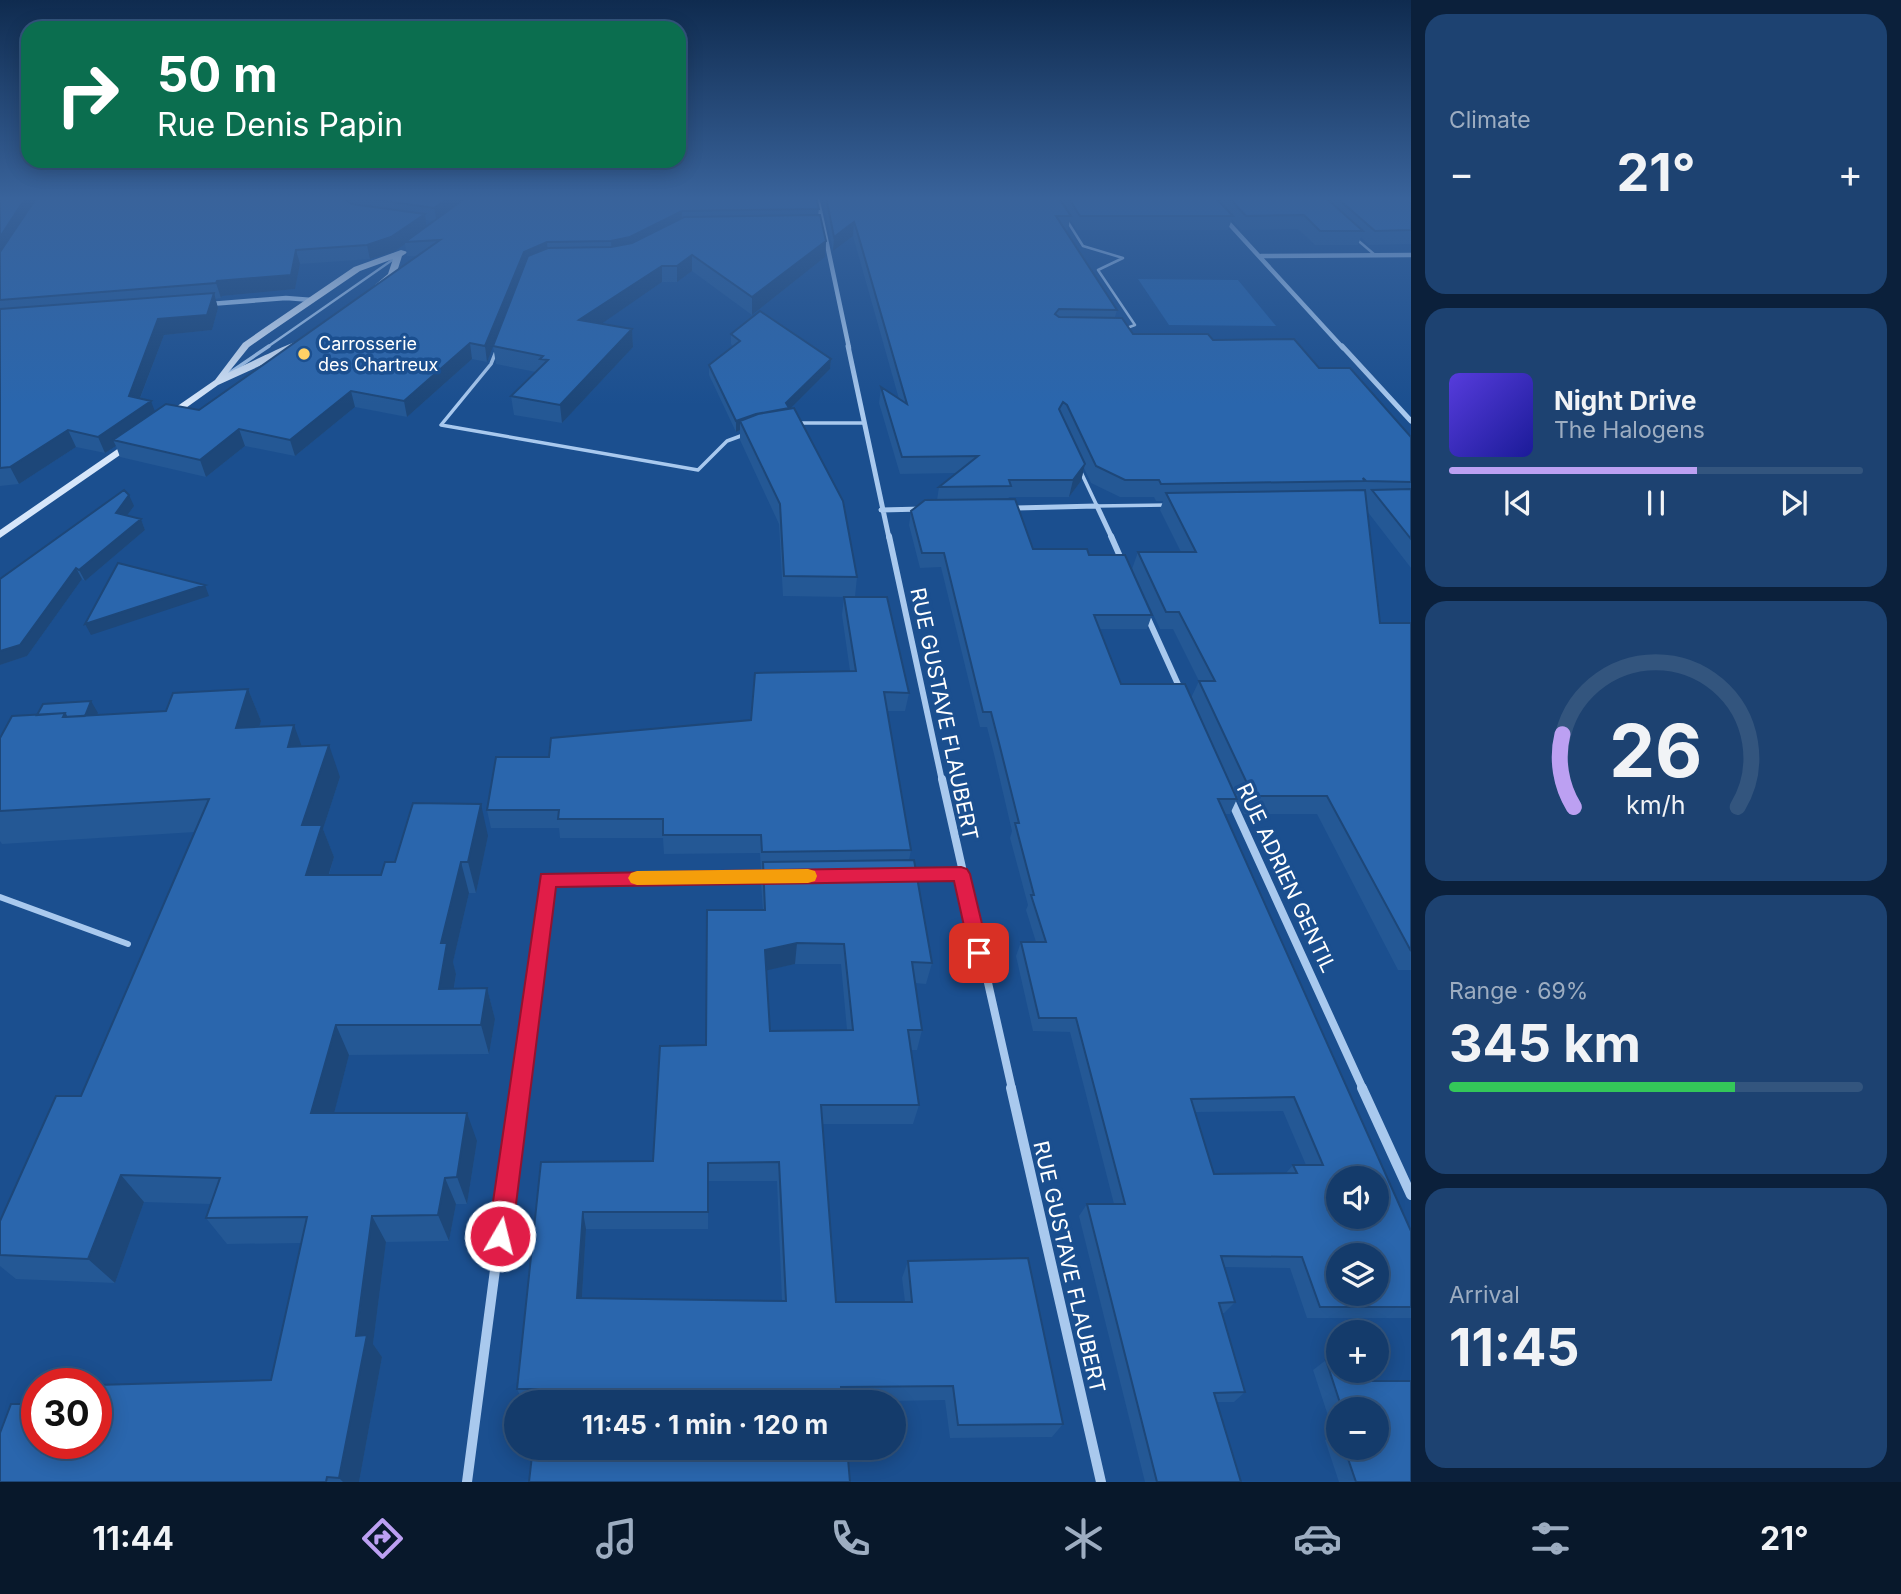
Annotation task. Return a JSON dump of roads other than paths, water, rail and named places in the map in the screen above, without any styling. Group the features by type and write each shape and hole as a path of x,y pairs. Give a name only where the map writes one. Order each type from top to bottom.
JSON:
{"main road":[{"path":"215,383 246,345 357,269 366,266"},
{"path":"368,292 392,275 395,266"},
{"path":"159,423 215,383 285,351 304,337"},
{"path":"0,535 148,431"}],"street":[{"name":"RUE GUSTAVE FLAUBERT","path":"831,266 881,510 961,874 1101,1482"},
{"path":"1270,266 1411,421"},
{"path":"204,304 297,298 312,300"},
{"path":"1002,508 1097,506 1125,569"},
{"path":"881,510 935,509"},
{"path":"1143,606 1183,694"},
{"name":"RUE ADRIEN GENTIL","path":"1228,794 1411,1195"},
{"path":"902,875 961,874"},
{"path":"467,1482 548,880 779,876"}],"lane":[{"path":"215,383 383,266"},
{"path":"1106,266 1098,270 1135,325 1130,329 1119,329"},
{"path":"500,340 491,364 441,425 698,470 727,441 753,431"},
{"path":"792,424 863,423"},
{"path":"1075,458 1097,506 1179,505"},
{"path":"0,897 128,944"}],"place":[{"name":"Carrosserie des Chartreux","path":"304,354"}]}
